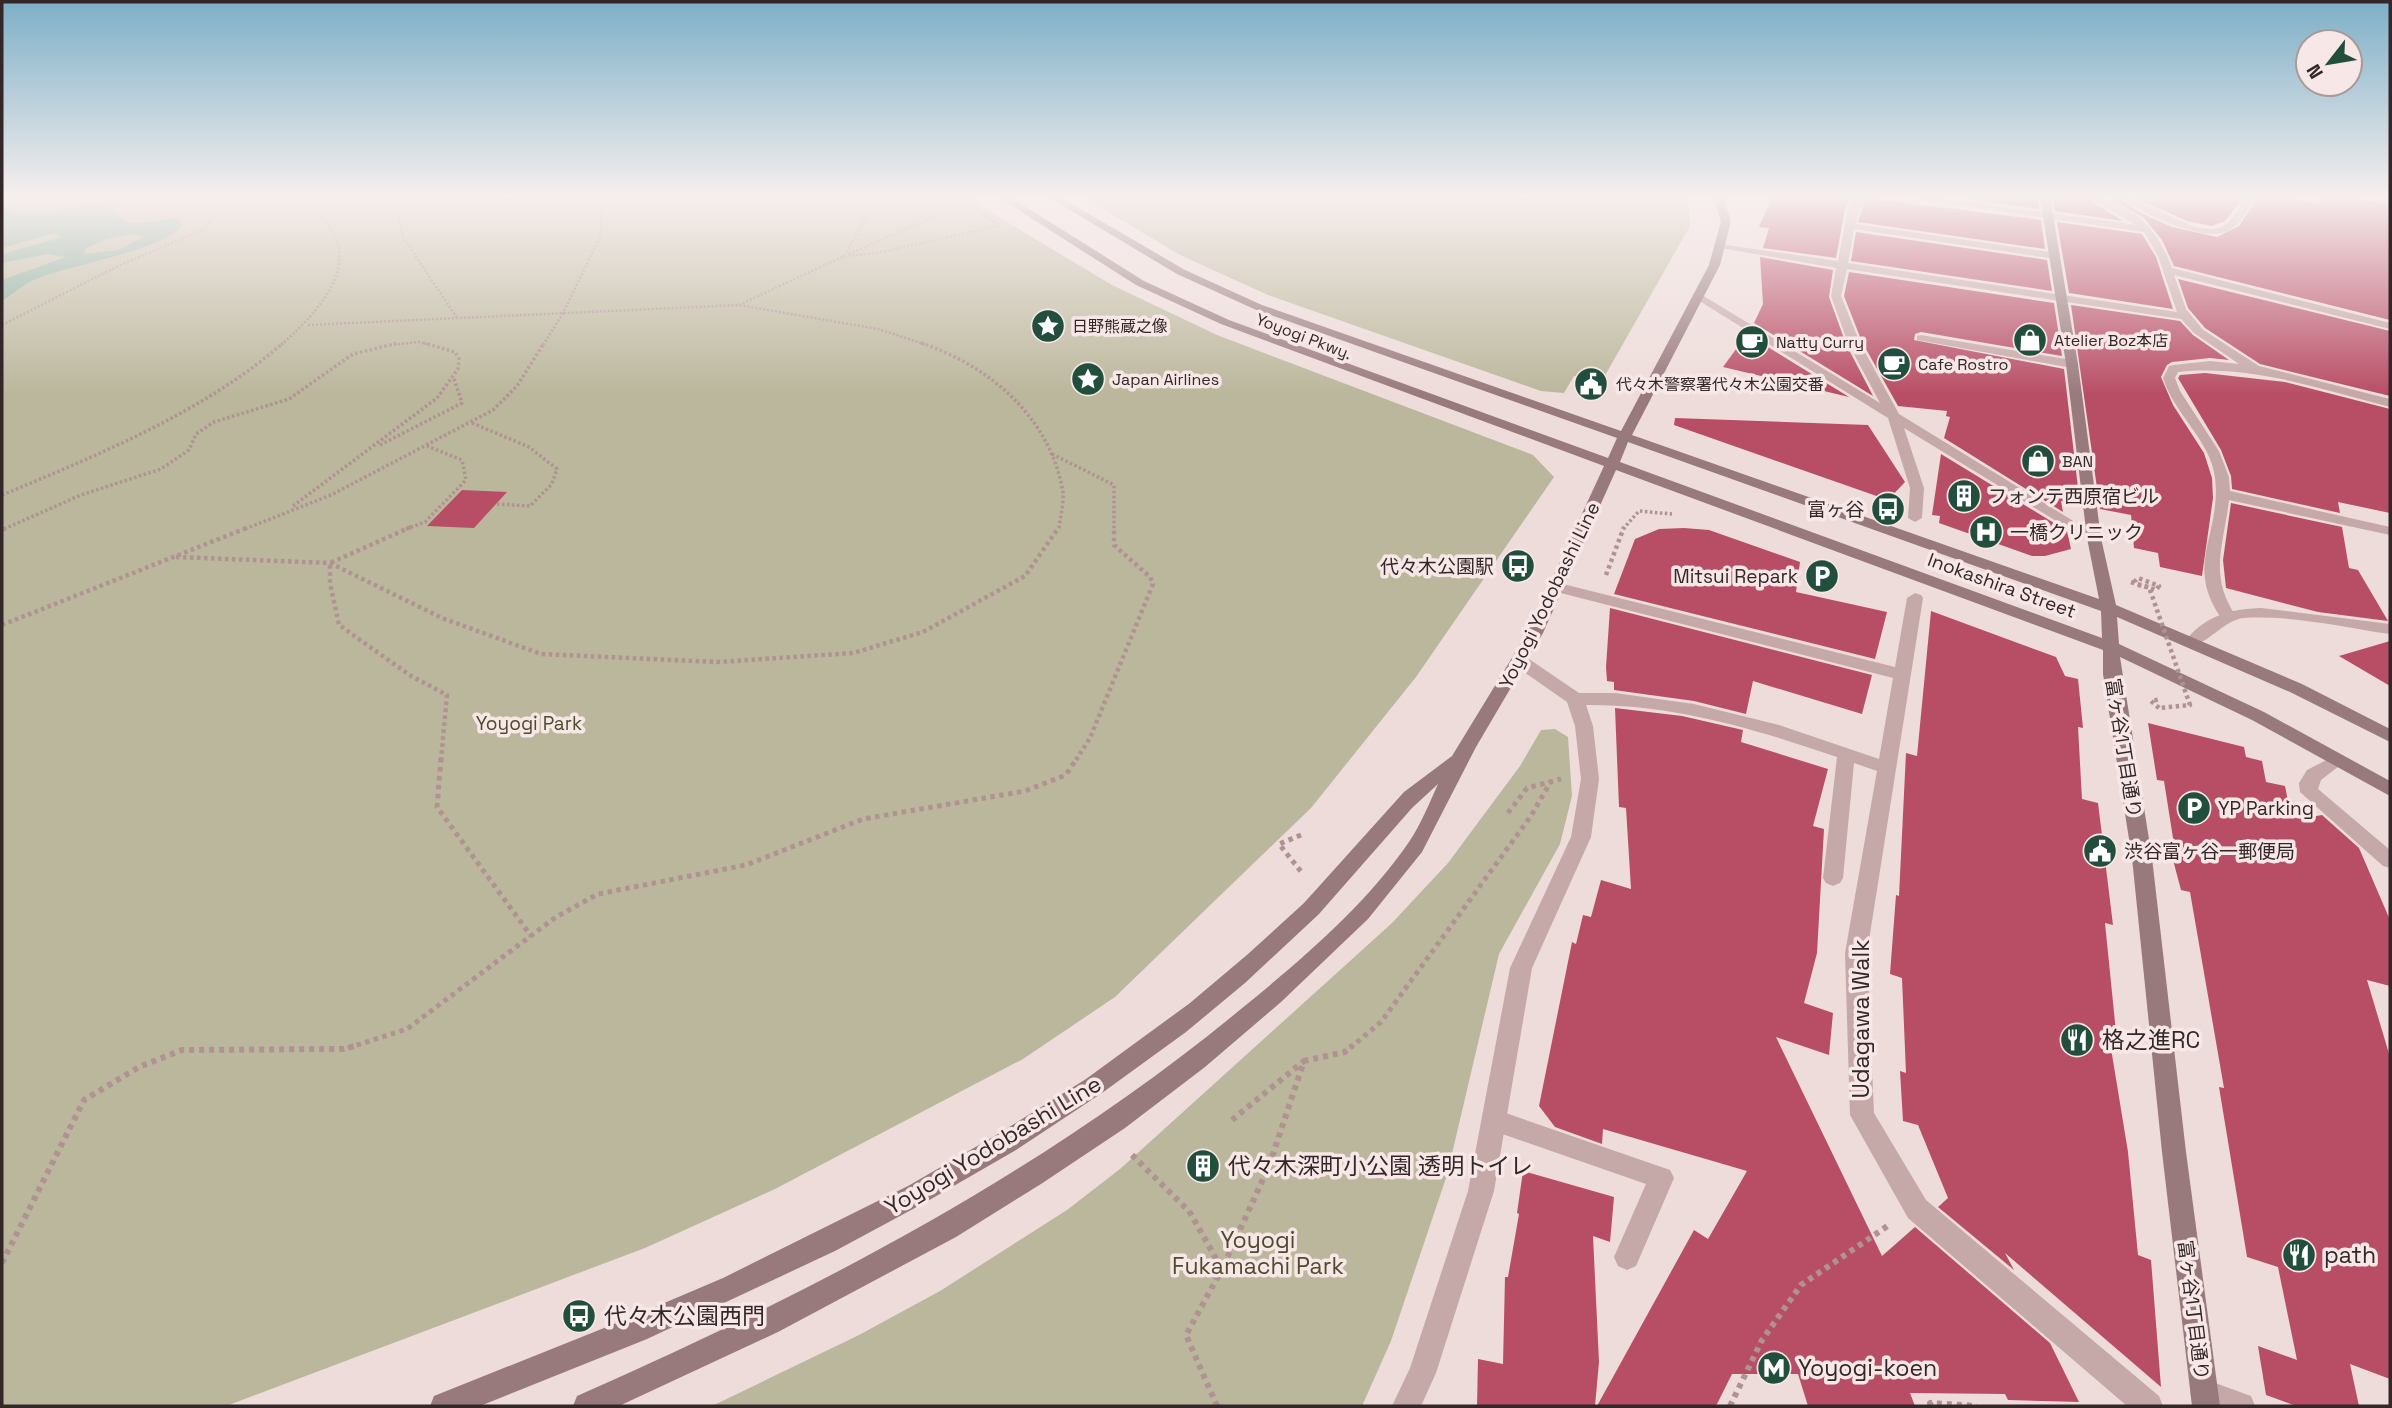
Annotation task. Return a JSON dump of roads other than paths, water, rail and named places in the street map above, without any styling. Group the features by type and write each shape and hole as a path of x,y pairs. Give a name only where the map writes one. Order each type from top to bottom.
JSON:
{"street":[{"name":"Yoyogi Pkwy.","path":"1108,263 1140,283 1225,322 1613,465"},
{"name":"Yoyogi Pkwy.","path":"1165,263 1258,307 1624,438"},
{"path":"1613,465 1624,438 1713,263"},
{"path":"1826,263 2181,316"},
{"name":"富ヶ谷1丁目通り","path":"2057,263 2094,538 2109,608 2111,648 2142,858 2205,1400"},
{"path":"2164,263 2181,316 2198,331 2255,369"},
{"path":"1842,265 1836,296 1839,307 1854,343 1893,414 1917,488 1914,518"},
{"path":"2167,270 2390,326"},
{"path":"1698,297 2094,538"},
{"path":"1921,338 2072,364"},
{"path":"2228,616 2214,603 2212,591 2213,543 2223,494 2221,475 2213,456 2176,398 2170,373 2173,369 2190,366 2255,369 2390,403"},
{"name":"Inokashira Street","path":"1624,438 2109,608 2193,641 2390,736"},
{"name":"Yoyogi Yodobashi Line","path":"587,1406 694,1360 884,1262 980,1207 1107,1128 1210,1052 1300,973 1406,861 1433,822 1460,759 1520,661 1613,465"},
{"name":"Inokashira Street","path":"1613,465 2111,648 2258,716 2390,789"},
{"path":"2223,494 2390,531"},
{"path":"1555,587 1900,674"},
{"name":"Udagawa Walk","path":"1915,598 1900,674 1856,953 1862,1115 1917,1209 2149,1406"},
{"path":"2193,641 2228,616 2253,614 2390,629"},
{"path":"1520,661 1576,699 1598,698 1693,707 1887,768"},
{"path":"1406,1406 1422,1373 1481,1191 1521,968 1581,837 1589,774 1584,726 1576,699"},
{"path":"1833,878 1846,755"},
{"name":"Yoyogi Yodobashi Line","path":"443,1406 568,1359 737,1286 964,1169 1081,1095 1179,1024 1272,947 1327,893 1406,802 1460,759"},
{"path":"2338,760 2314,775 2308,783 2309,792 2390,861"},
{"path":"1494,1120 1661,1178 1627,1257"},
{"path":"2205,1400 2241,1406"}],"place":[{"name":"日野熊蔵之像","path":"1048,326"},
{"name":"Atelier Boz本店","path":"2030,340"},
{"name":"Natty Curry","path":"1752,342"},
{"name":"Cafe Rostro","path":"1894,364"},
{"name":"Japan Airlines","path":"1088,379"},
{"name":"代々木警察署代々木公園交番","path":"1591,384"},
{"name":"BAN","path":"2038,461"},
{"name":"フォンテ西原宿ビル","path":"1964,496"},
{"name":"富ヶ谷","path":"1888,509"},
{"name":"一橋クリニック","path":"1986,532"},
{"name":"代々木公園駅","path":"1518,566"},
{"name":"Mitsui Repark","path":"1822,576"},
{"name":"YP Parking","path":"2194,808"},
{"name":"渋谷富ヶ谷一郵便局","path":"2100,851"},
{"name":"格之進RC","path":"2077,1040"},
{"name":"代々木深町小公園 透明トイレ","path":"1203,1166"},
{"name":"path","path":"2299,1255"},
{"name":"代々木公園西門","path":"579,1316"},
{"name":"Yoyogi-koen","path":"1774,1368"}],"park label":[{"name":"Yoyogi Park","path":"529,723"},
{"name":"Yoyogi Fukamachi Park","path":"1258,1253"}]}
